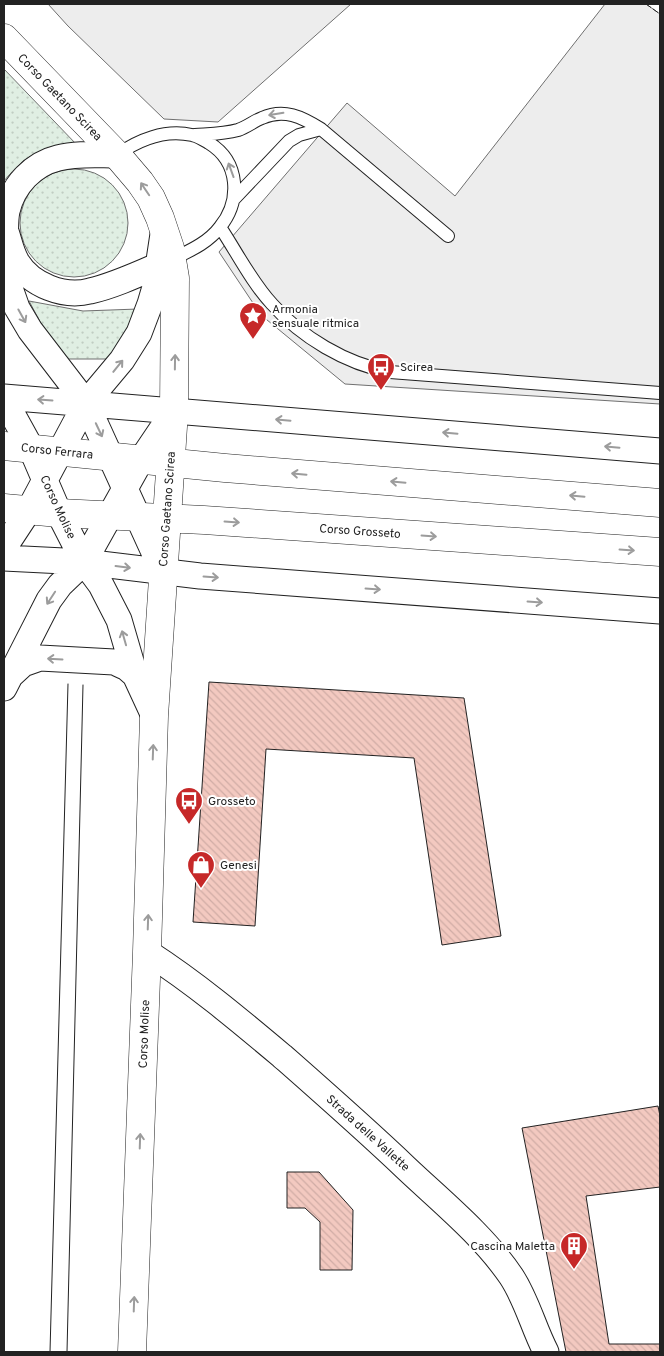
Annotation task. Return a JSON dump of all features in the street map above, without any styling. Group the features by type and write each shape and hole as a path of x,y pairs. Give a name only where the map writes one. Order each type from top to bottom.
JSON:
{"street":[{"name":"Corso Gaetano Scirea","path":"4,38 116,155 145,189 155,205 164,229 166,262 176,291 174,411 163,572"},
{"name":"Corso Gaetano Scirea","path":"116,155 58,158 40,165 27,175 16,188 5,219 4,271 17,308 30,330 86,404 125,489"},
{"path":"5,219 9,246 17,263 29,276 56,290 70,293 90,291 166,262"},
{"path":"4,548 17,509 45,481 86,404 122,360 138,333 166,262"},
{"path":"4,398 660,451"},
{"name":"Corso Molise","path":"4,398 31,448 59,513 84,562 101,585 119,620 135,675 154,716"},
{"name":"Corso Molise","path":"7,682 49,600 60,585 84,562 123,516 125,489 174,411"},
{"name":"Corso Ferrara","path":"4,446 111,457"},
{"path":"111,457 660,503"},
{"path":"17,509 59,513"},
{"name":"Corso Grosseto","path":"59,513 166,518 660,552"},
{"name":"Corso Gaetano Scirea","path":"123,516 163,572"},
{"path":"4,558 84,562 163,572 660,611"},
{"name":"Corso Molise","path":"132,1352 154,716 163,572"},
{"name":"Corso Molise","path":"7,682 23,664 40,658 114,662 127,668 135,675"},
{"name":"Strada delle Vallette","path":"147,952 191,981 237,1018 371,1135 475,1234 495,1256 517,1286 546,1352"}],"lane":[{"path":"116,155 142,140 169,134 195,135 230,132 249,126 260,118 273,114 292,114 307,120 321,129 448,236"},
{"path":"234,199 289,140 309,131 321,129"},
{"path":"166,262 200,245 220,227 229,213 234,199 235,182 229,163 214,146 195,135"},
{"path":"220,227 271,304 298,328 330,350 356,363 390,372 660,393"}],"green space":[{"path":"4,69 77,145 54,148 36,154 20,164 4,181"},
{"path":"74,169 95,173 112,185 124,202 128,223 124,244 112,261 95,273 74,277 53,273 36,261 24,244 20,223 24,202 36,185 53,173"},
{"path":"29,301 83,311 138,309 120,347 109,359 63,359"}],"shaded area":[{"path":"48,4 351,4 218,122 164,119 68,26"},
{"path":"605,4 646,4 660,14 660,404 345,384 261,315 219,252 347,103 455,196"}],"building":[{"path":"209,682 464,698 501,936 442,945 414,758 266,749 255,926 193,922"},
{"name":"Cascina Maletta","path":"658,1106 660,1116 660,1187 586,1196 609,1344 660,1344 660,1352 566,1352 522,1128"},
{"path":"287,1172 319,1172 353,1210 352,1270 320,1270 320,1222 305,1208 287,1208"}],"tram line":[{"path":"50,1352 68,684"},
{"path":"67,1352 83,685"}],"fence":[{"path":"646,4 660,14"}],"place":[{"name":"Armonia sensuale ritmica","path":"253,340"},
{"name":"Scirea","path":"381,391"},
{"name":"Grosseto","path":"189,825"},
{"name":"Genesi","path":"201,889"},
{"name":"Cascina Maletta","path":"574,1270"}]}
